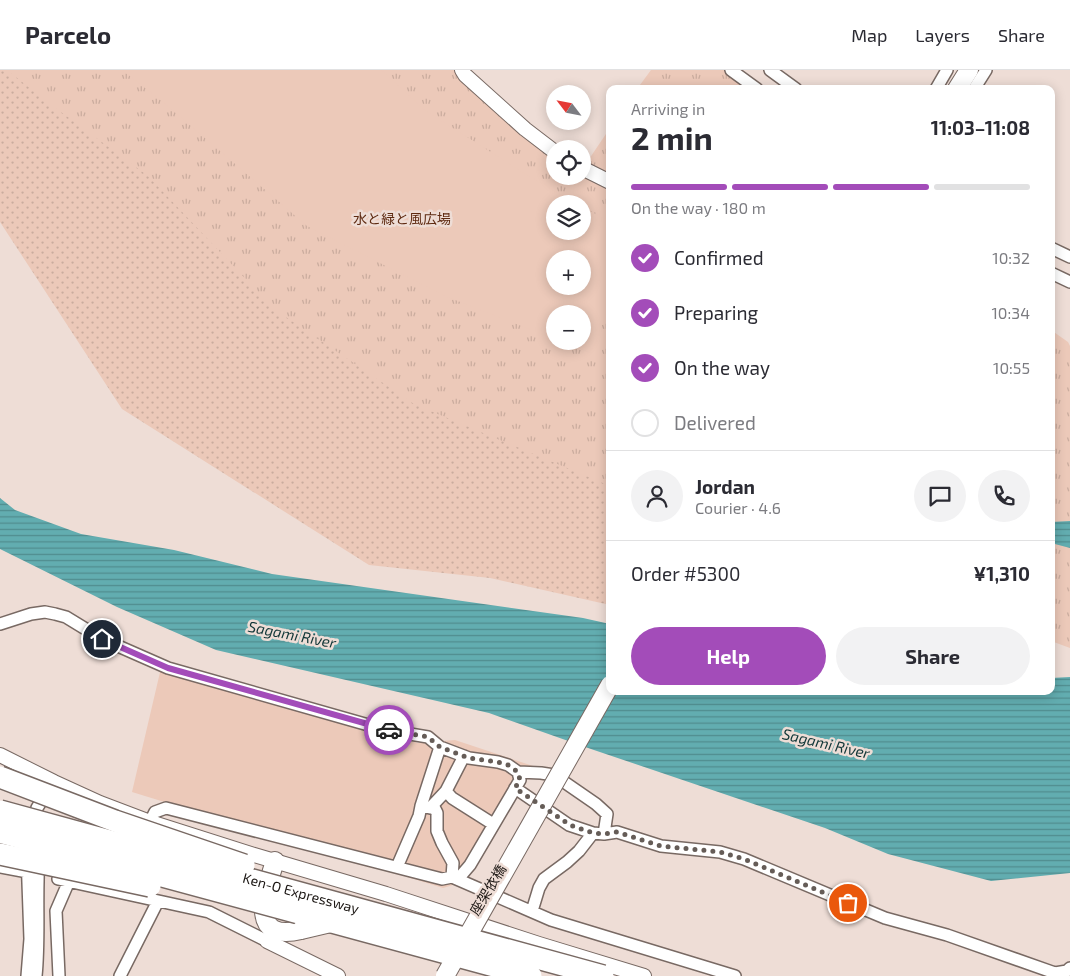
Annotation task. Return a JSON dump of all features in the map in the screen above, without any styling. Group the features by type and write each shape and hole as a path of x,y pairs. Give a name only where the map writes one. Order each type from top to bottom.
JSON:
{"highway":[{"path":"0,776 115,821 438,931"},
{"name":"Ken-O Expressway","path":"0,811 603,976"},
{"name":"Ken-O Expressway","path":"0,832 531,976"},
{"path":"0,854 385,936"}],"main road":[{"path":"960,85 969,70"},
{"name":"座架依橋","path":"445,976 476,908 541,805 606,692"},
{"path":"275,861 264,898 264,917 268,925 277,931 289,932 350,919 378,919 461,941 553,970 564,976"},
{"name":"座架依橋","path":"438,976 461,941"}],"street":[{"path":"462,70 465,75 525,129 546,145"},
{"path":"731,70 752,85"},
{"path":"770,70 791,85"},
{"path":"938,85 947,70"},
{"path":"977,85 986,70"},
{"path":"591,172 606,180"},
{"path":"1055,250 1070,256"},
{"path":"1055,275 1070,282"},
{"path":"0,624 32,614 45,612 55,614 66,617 102,639 168,668 386,730 428,737 440,747 464,756 508,765 518,772 554,775 596,804 607,814 598,833 567,862 544,878 538,888 532,911"},
{"path":"427,806 440,747"},
{"path":"0,755 100,803 150,822 644,976"},
{"path":"397,867 419,816 427,806 446,791 464,756"},
{"path":"455,878 470,865 520,780 518,772"},
{"path":"27,976 32,873 54,782"},
{"path":"515,788 570,825 598,833 617,832 661,846 720,852 744,859 885,918 947,935 1055,973 1067,971 1070,968"},
{"path":"446,791 452,798 494,824"},
{"path":"427,806 438,813 437,831 453,863 455,878"},
{"path":"150,822 155,812 166,808 442,878 455,878 551,920 735,976"},
{"path":"0,867 32,873"},
{"path":"32,873 36,900 38,939 36,976"},
{"path":"59,976 56,911 64,880 209,912 338,976"},
{"path":"120,976 158,901"},
{"path":"438,976 466,920"},
{"path":"451,976 480,925"}],"green space":[{"path":"0,70 107,70 546,174 546,185 591,185 591,181 606,189 606,604 490,578 369,565 122,409 0,222"},
{"name":"水と緑と風広場","path":"7,70 457,70 546,146 546,185 591,185 591,156 606,134 606,484 414,404 274,309 148,176"},
{"path":"122,70 381,70 426,111 562,195 546,195 546,240 591,240 591,211 606,220 606,315 591,353 584,350 591,350 591,305 546,305 546,335 445,296 307,226 162,101"},
{"path":"651,70 731,70 752,85 640,85"},
{"path":"1055,333 1068,342 1070,346 1070,648 1055,642"},
{"path":"161,668 418,743 455,740 533,766 453,885 443,888 132,792"}],"water":[{"name":"Sagami River","path":"0,498 15,510 81,534 174,550 272,574 583,618 606,623 606,695 1055,695 1055,678 1070,677 1070,873 991,881 888,854 825,828 489,713 216,650 117,607 0,549"},
{"path":"1070,521 1070,548 1055,544 1055,522"}],"way so far":[{"path":"389,730 428,737 440,747 469,758 508,765 518,772 520,780 515,788 570,825 593,833 617,832 661,846 720,852 744,859 848,903"}],"route":[{"path":"102,639 168,668 389,730"}]}
